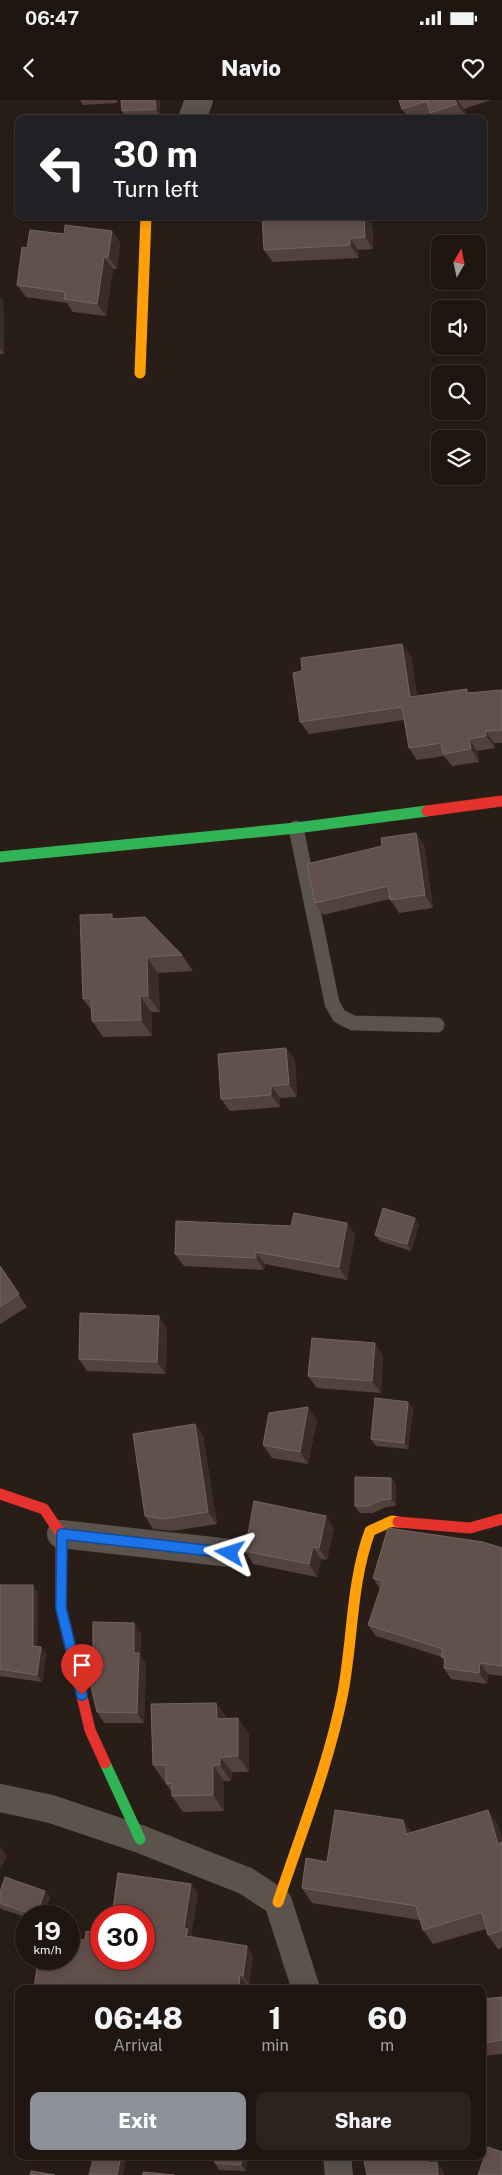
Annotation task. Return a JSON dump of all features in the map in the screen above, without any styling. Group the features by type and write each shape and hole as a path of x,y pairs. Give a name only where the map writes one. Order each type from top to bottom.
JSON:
{"street":[{"path":"193,115 199,100"},
{"path":"140,373 146,220"},
{"path":"0,857 296,828 502,801"},
{"path":"0,1494 44,1509 62,1534 61,1608 90,1730 140,1839"},
{"path":"305,1985 278,1902 334,1732 344,1689 361,1553 370,1531 392,1521 470,1528 502,1520"},
{"path":"62,1534 230,1553"},
{"path":"0,1798 51,1809 140,1839 246,1881 278,1902"},
{"path":"337,2160 339,2175"}],"lane":[{"path":"296,828 332,1003 339,1016 352,1023 437,1024"}],"building":[{"path":"121,100 155,100 156,109 122,111"},
{"path":"399,100 455,100 457,104 430,113 427,101 402,109"},
{"path":"262,220 364,220 365,237 350,238 350,245 264,250"},
{"path":"65,225 112,231 108,257 104,257 97,304 64,299 65,292 17,285 22,247 27,248 30,230 64,234"},
{"path":"402,644 410,697 467,689 467,693 502,690 502,730 486,731 486,736 469,739 471,749 443,754 441,743 409,748 402,707 300,722 293,673 302,671 301,658"},
{"path":"416,833 425,895 390,900 388,886 315,903 307,864 382,846 381,838"},
{"path":"112,914 112,919 145,917 182,955 147,957 148,996 140,996 141,1020 92,1021 91,998 83,999 80,915"},
{"path":"286,1048 289,1084 271,1086 271,1095 221,1099 218,1054"},
{"path":"383,1208 415,1218 407,1244 375,1235"},
{"path":"294,1213 347,1223 339,1267 256,1252 256,1258 175,1254 176,1221 291,1226"},
{"path":"0,1266 19,1294 0,1307"},
{"path":"80,1313 159,1316 157,1362 79,1359"},
{"path":"312,1338 375,1343 372,1381 308,1376"},
{"path":"375,1398 408,1402 404,1443 371,1439"},
{"path":"308,1407 300,1452 263,1445 269,1413"},
{"path":"195,1424 208,1512 163,1519 145,1516 133,1434"},
{"path":"355,1477 391,1478 391,1499 381,1500 368,1506 355,1506"},
{"path":"254,1501 326,1516 319,1548 313,1547 309,1564 245,1551"},
{"path":"388,1528 483,1542 502,1548 502,1666 480,1663 479,1673 444,1668 445,1657 441,1657 443,1649 368,1625 383,1581 373,1578"},
{"path":"0,1585 33,1585 33,1646 41,1647 37,1675 0,1669"},
{"path":"93,1622 134,1623 134,1653 139,1653 137,1713 97,1712 85,1661 85,1650 93,1651"},
{"path":"216,1703 217,1719 238,1718 238,1756 220,1757 220,1765 213,1765 213,1795 172,1796 172,1783 166,1784 166,1765 153,1765 151,1704"},
{"path":"335,1810 403,1820 406,1834 488,1810 498,1844 502,1842 502,1930 488,1935 482,1912 423,1930 416,1906 302,1888 306,1858 327,1862"},
{"path":"118,1873 191,1884 184,1928 188,1929 186,1936 247,1946 243,1976 240,1975 239,1985 35,1985 37,1970 80,1970 80,1939 85,1940 86,1931 90,1932 90,1970 155,1970 155,1905 114,1905"},
{"path":"5,1877 45,1891 40,1905 15,1905 15,1908 0,1903 0,1892"},
{"path":"502,1997 502,2040 486,2042 486,1999"},
{"path":"488,2147 502,2152 502,2175 478,2175 483,2160 486,2160"},
{"path":"93,2160 120,2160 117,2175 89,2175"},
{"path":"215,2160 242,2160 241,2165 215,2163"},
{"path":"364,2160 428,2160 428,2163 437,2162 438,2175 367,2175"},
{"path":"31,2171 55,2175 30,2175"},
{"path":"143,2172 174,2175 143,2175"}],"traffic: fast":[{"path":"0,857 296,828 427,811"},
{"path":"105,1763 140,1839"}],"traffic: slow":[{"path":"140,373 146,220"},
{"path":"278,1902 322,1772 337,1719 346,1672 359,1570 370,1531 392,1521 398,1522"}],"traffic: jam":[{"path":"427,811 502,801"},
{"path":"0,1494 44,1509 61,1534 61,1608 90,1730 105,1763"},
{"path":"398,1522 470,1528 502,1519"}],"route":[{"path":"82,1695 61,1608 62,1534 230,1553"}]}
